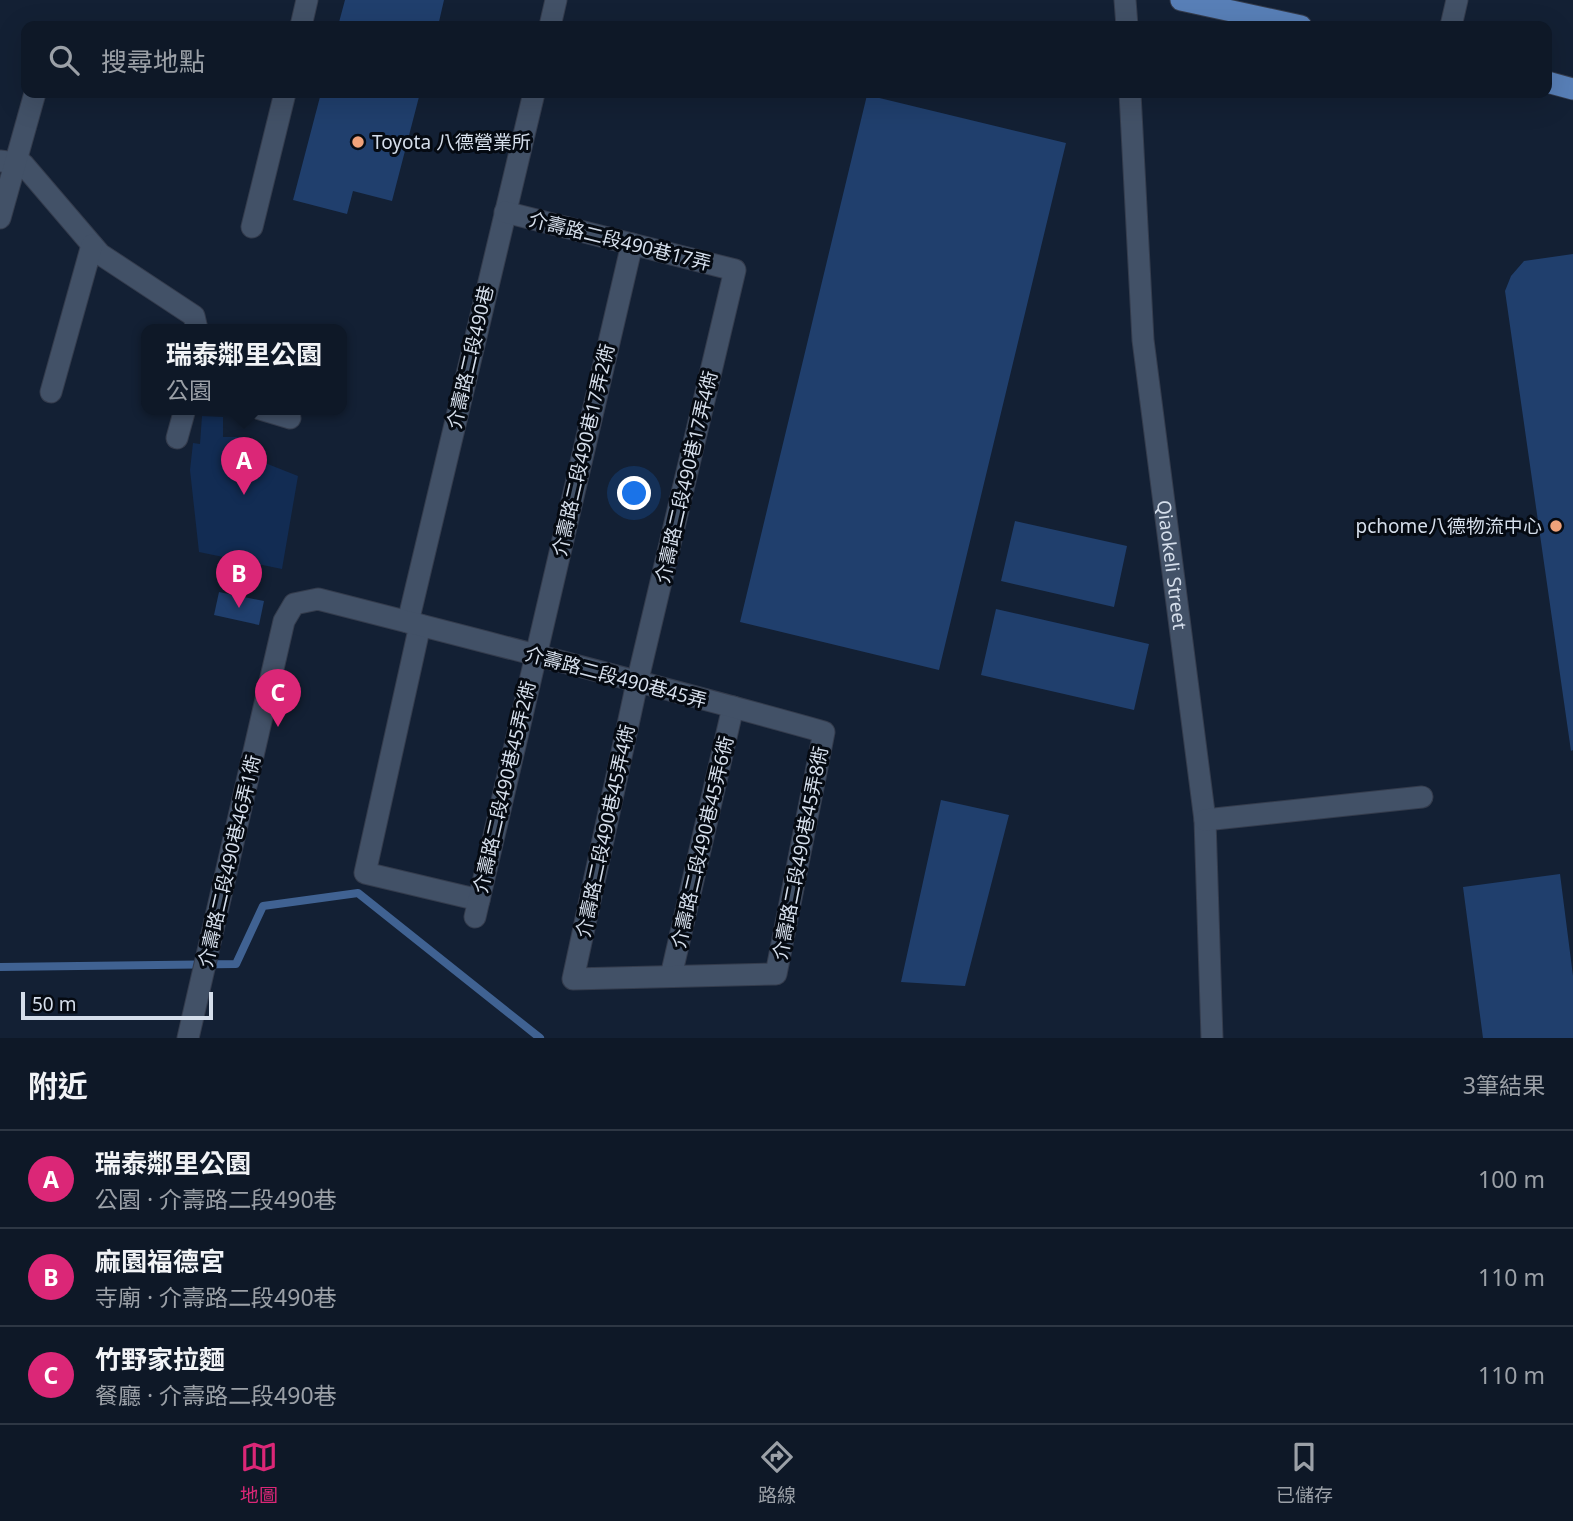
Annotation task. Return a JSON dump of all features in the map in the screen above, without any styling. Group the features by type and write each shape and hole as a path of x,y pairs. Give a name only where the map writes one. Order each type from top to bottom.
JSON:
{"main road":[{"path":"1181,0 1278,21"},
{"path":"1552,83 1573,89"}],"street":[{"path":"302,21 307,0"},
{"path":"551,21 556,0"},
{"path":"1125,0 1127,21"},
{"path":"1452,21 1457,0"},
{"path":"0,218 8,162 33,98"},
{"path":"252,227 284,98"},
{"name":"介壽路二段490巷","path":"477,909 365,873 414,623 533,98"},
{"name":"Qiaokeli Street","path":"1130,98 1143,340 1205,820 1212,1038"},
{"path":"8,162 23,164 100,254 194,316 196,324"},
{"name":"介壽路二段490巷17弄","path":"505,212 735,270"},
{"name":"介壽路二段490巷17弄2衖","path":"534,656 632,244"},
{"path":"51,391 92,245"},
{"name":"介壽路二段490巷17弄4衖","path":"637,683 735,270"},
{"path":"177,438 183,415"},
{"path":"280,415 290,418"},
{"name":"介壽路二段490巷45弄","path":"293,604 318,599 824,732"},
{"name":"介壽路二段490巷46弄1衖","path":"188,1038 284,621 293,604"},
{"name":"介壽路二段490巷45弄2衖","path":"477,909 534,656"},
{"name":"介壽路二段490巷45弄4衖","path":"637,683 573,979 671,976"},
{"name":"介壽路二段490巷45弄6衖","path":"671,976 733,707"},
{"name":"介壽路二段490巷45弄8衖","path":"671,976 776,974 824,732"},
{"path":"1205,820 1422,797"}],"shaded area":[{"path":"202,416 223,417 223,437 244,437 254,442 260,461 298,476 282,569 199,552 190,470 193,443 200,444"}],"building":[{"path":"345,0 444,0 439,21 339,21"},
{"name":"Toyota 八德營業所","path":"320,98 419,98 392,201 353,191 347,214 293,200"},
{"path":"866,98 879,98 1066,143 939,670 740,622"},
{"name":"pchome八德物流中心","path":"1573,254 1571,751 1505,291 1511,276 1524,261"},
{"path":"1015,521 1127,546 1114,607 1001,581"},
{"path":"219,592 264,601 259,625 214,615"},
{"path":"996,609 1149,644 1134,710 981,675"},
{"path":"941,800 1009,815 965,986 901,982"},
{"path":"1560,874 1573,976 1573,1038 1483,1038 1463,887"}],"waterway":[{"path":"0,967 236,964 263,906 358,893 540,1038"}],"place":[{"name":"Toyota 八德營業所","path":"358,142"},
{"name":"瑞泰鄰里公園","path":"244,495"},
{"name":"pchome八德物流中心","path":"1556,526"},
{"name":"麻園福德宮","path":"239,608"},
{"name":"竹野家拉麵","path":"278,727"}]}
